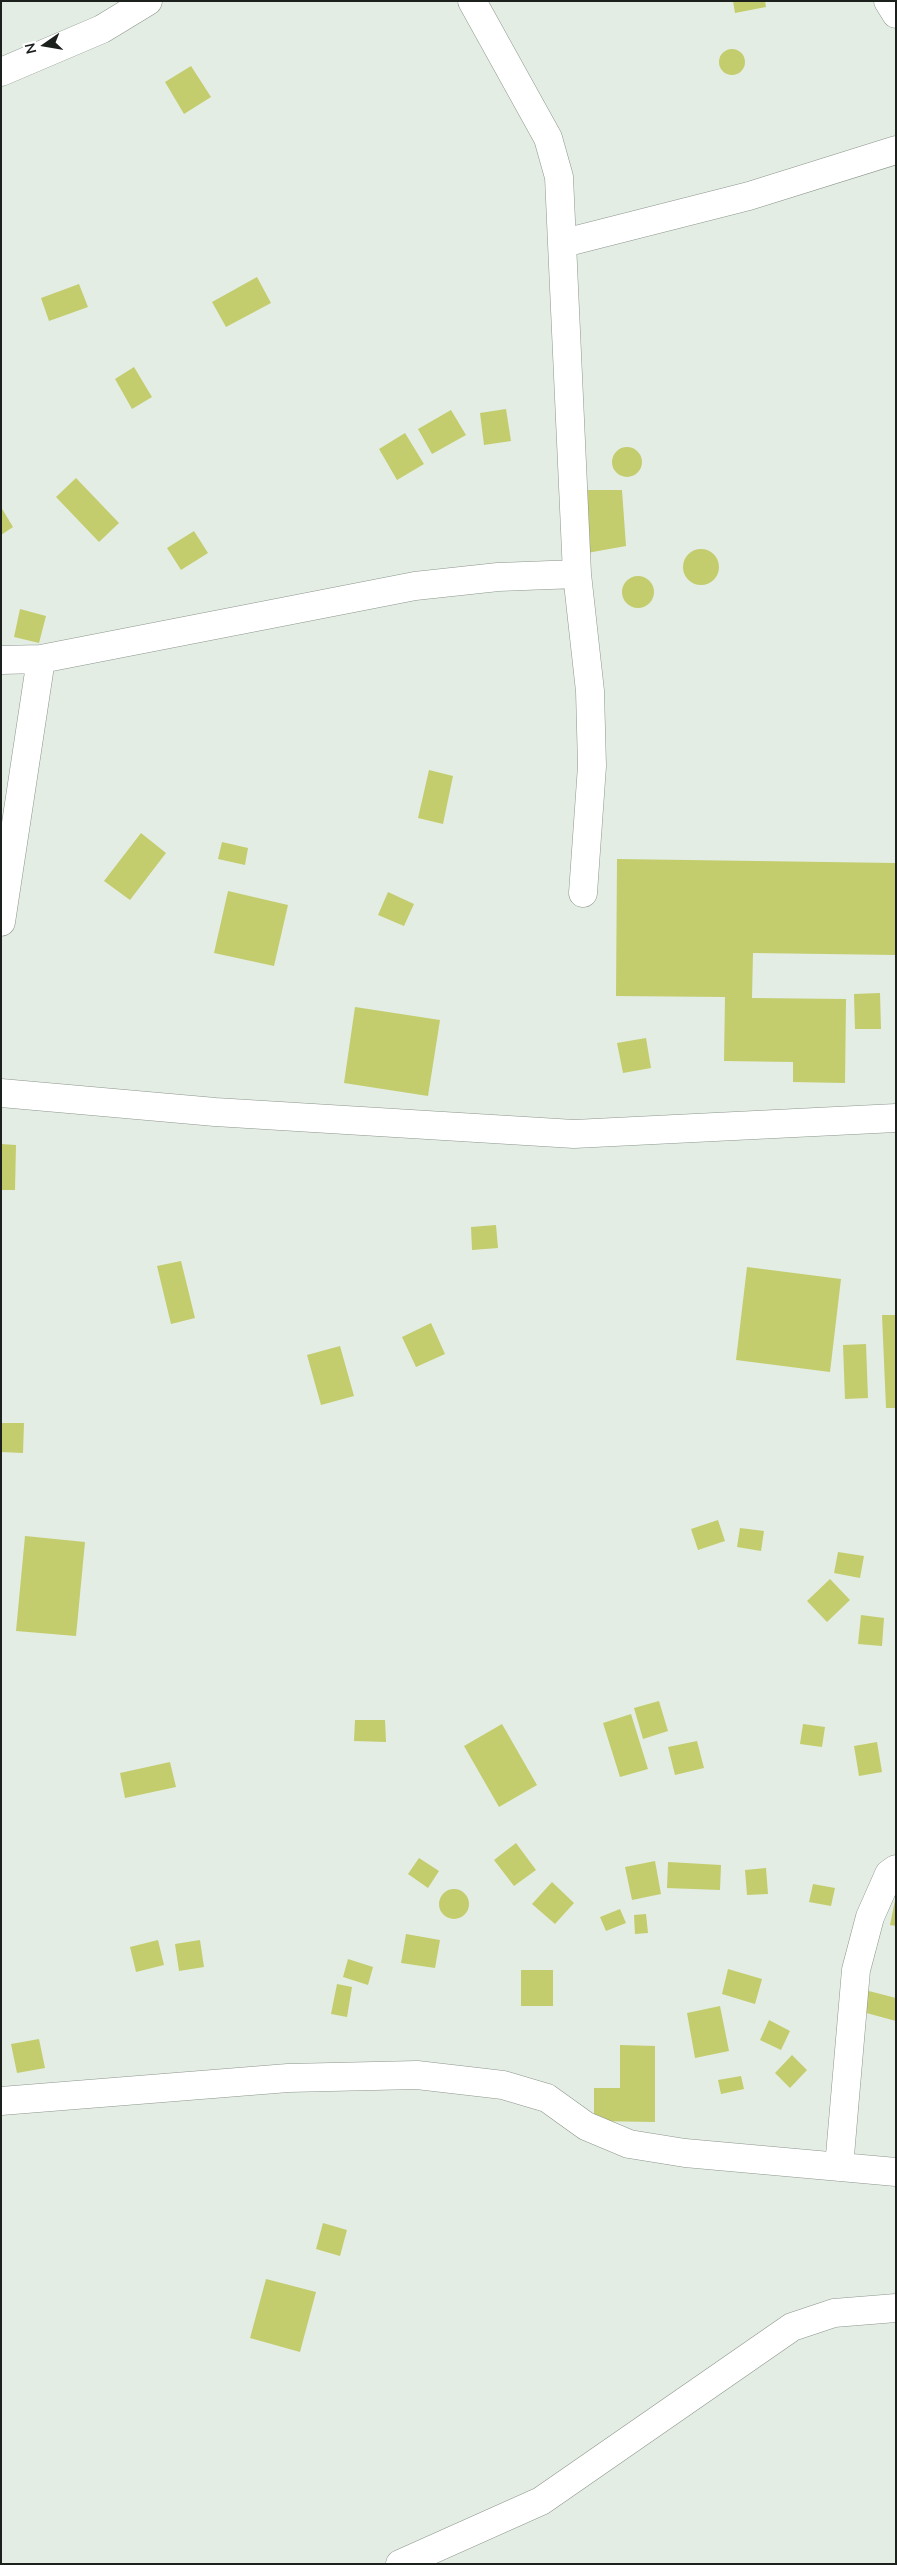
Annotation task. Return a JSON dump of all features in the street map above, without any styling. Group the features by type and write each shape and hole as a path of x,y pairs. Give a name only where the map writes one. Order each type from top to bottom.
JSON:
{"street":[{"path":"1,72 102,29 148,1"},
{"path":"472,1 548,138 559,177 564,243 577,574 590,691 592,766 583,893"},
{"path":"564,243 749,196 896,150"},
{"path":"1,660 41,659 415,586 498,577 577,574"},
{"path":"1,922 41,659"},
{"path":"1,1093 215,1112 574,1134 896,1118"},
{"path":"839,2167 856,1970 870,1917 889,1874 896,1869"},
{"path":"1,2101 288,2078 417,2075 503,2085 547,2098 586,2126 630,2144 684,2153 896,2172"},
{"path":"400,2564 541,2501 792,2327 834,2313 896,2308"}],"building":[{"path":"733,1 765,1 766,7 735,13"},
{"path":"732,49 741,53 745,62 741,71 732,75 723,71 719,62 723,53"},
{"path":"191,66 211,97 184,114 165,82"},
{"path":"257,277 271,303 226,327 212,302"},
{"path":"79,284 88,307 49,321 41,298"},
{"path":"134,367 152,397 132,409 115,379"},
{"path":"506,409 511,441 484,445 480,413"},
{"path":"451,410 466,435 432,454 418,429"},
{"path":"405,433 424,464 397,480 379,449"},
{"path":"627,447 638,451 642,462 638,473 627,477 616,473 612,462 616,451"},
{"path":"76,478 119,523 99,542 56,497"},
{"path":"581,490 622,490 626,546 587,553"},
{"path":"1,507 13,527 1,535"},
{"path":"194,531 208,553 181,570 167,548"},
{"path":"701,549 708,550 714,554 718,560 718,574 714,580 708,584 701,585 694,584 688,580 684,574 683,567 684,560 688,554 694,550"},
{"path":"638,576 650,580 654,592 650,604 638,608 626,604 622,592 626,580"},
{"path":"20,609 46,616 39,643 14,637"},
{"path":"429,770 453,776 443,824 418,818"},
{"path":"141,833 166,853 130,900 104,881"},
{"path":"222,842 248,848 245,865 218,859"},
{"path":"617,859 896,863 896,955 753,953 752,998 846,999 845,1083 793,1082 793,1062 724,1061 725,997 616,996"},
{"path":"228,891 288,905 274,966 214,953"},
{"path":"388,892 414,904 404,926 378,915"},
{"path":"880,993 881,1029 855,1029 854,994"},
{"path":"355,1007 440,1020 428,1096 344,1083"},
{"path":"646,1038 651,1068 623,1073 617,1043"},
{"path":"1,1144 16,1145 15,1190 1,1190"},
{"path":"496,1225 498,1248 472,1250 471,1227"},
{"path":"181,1261 195,1318 171,1324 157,1266"},
{"path":"747,1267 841,1279 830,1372 736,1360"},
{"path":"882,1315 896,1315 896,1408 886,1408"},
{"path":"431,1323 445,1354 416,1367 402,1337"},
{"path":"866,1344 868,1398 845,1399 843,1345"},
{"path":"340,1346 354,1396 321,1405 307,1355"},
{"path":"1,1423 24,1423 23,1453 1,1452"},
{"path":"718,1520 725,1541 698,1550 691,1529"},
{"path":"740,1528 764,1531 761,1551 737,1547"},
{"path":"25,1536 85,1542 76,1636 16,1631"},
{"path":"838,1552 864,1556 860,1578 834,1573"},
{"path":"830,1579 850,1600 827,1622 807,1601"},
{"path":"861,1615 884,1618 882,1646 858,1644"},
{"path":"659,1701 668,1731 643,1739 634,1708"},
{"path":"631,1714 648,1769 620,1777 603,1723"},
{"path":"355,1720 385,1720 386,1742 354,1741"},
{"path":"502,1724 537,1785 499,1807 464,1746"},
{"path":"803,1724 825,1727 822,1747 800,1744"},
{"path":"697,1741 704,1768 675,1775 668,1747"},
{"path":"877,1742 882,1772 859,1776 854,1746"},
{"path":"170,1762 176,1787 125,1798 120,1773"},
{"path":"516,1843 536,1870 514,1886 494,1860"},
{"path":"419,1858 439,1871 428,1888 408,1874"},
{"path":"655,1861 661,1894 632,1900 625,1867"},
{"path":"668,1862 721,1865 720,1890 667,1888"},
{"path":"766,1868 768,1894 747,1895 745,1870"},
{"path":"552,1882 574,1903 555,1924 532,1904"},
{"path":"813,1884 835,1888 831,1906 809,1902"},
{"path":"454,1889 465,1893 469,1904 465,1915 454,1919 443,1915 439,1904 443,1893"},
{"path":"896,1900 896,1926 890,1925"},
{"path":"620,1909 626,1923 606,1931 600,1917"},
{"path":"646,1914 648,1933 635,1934 634,1915"},
{"path":"406,1934 440,1940 435,1968 401,1963"},
{"path":"158,1940 164,1965 136,1972 130,1947"},
{"path":"200,1940 204,1967 179,1971 175,1944"},
{"path":"348,1959 373,1967 368,1985 343,1977"},
{"path":"728,1969 762,1979 755,2004 722,1994"},
{"path":"521,1970 553,1970 553,2006 521,2006"},
{"path":"337,1984 352,1987 347,2017 331,2014"},
{"path":"865,1990 896,1998 896,2021 859,2011"},
{"path":"720,2006 729,2051 695,2058 687,2013"},
{"path":"769,2020 790,2031 781,2050 760,2040"},
{"path":"39,2039 45,2068 17,2073 11,2044"},
{"path":"620,2045 655,2046 655,2122 594,2121 594,2088 620,2088"},
{"path":"792,2055 807,2070 790,2088 775,2073"},
{"path":"741,2076 744,2089 721,2094 718,2080"},
{"path":"323,2223 347,2230 340,2256 316,2249"},
{"path":"266,2279 316,2292 300,2352 250,2338"}]}
